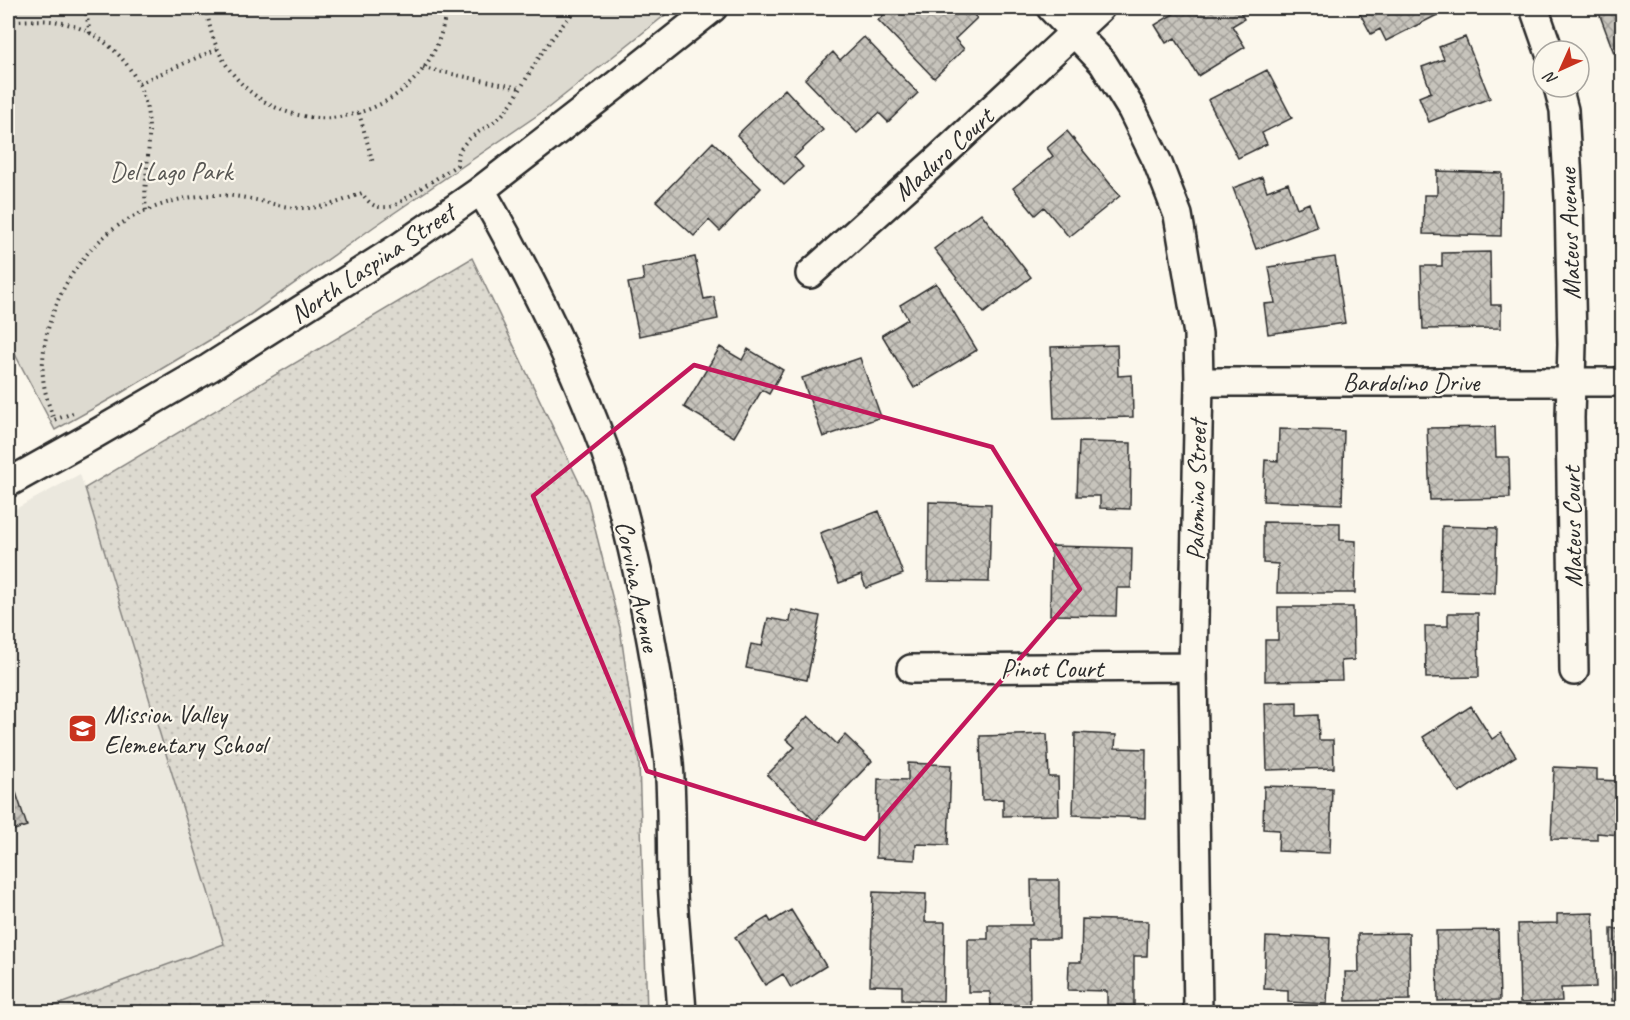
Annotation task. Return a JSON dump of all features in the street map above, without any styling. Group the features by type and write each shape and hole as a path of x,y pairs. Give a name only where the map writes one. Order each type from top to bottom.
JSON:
{"street":[{"name":"North Laspina Street","path":"8,483 209,368 398,248 481,190 713,8"},
{"name":"Palomino Street","path":"1050,8 1103,63 1132,110 1158,161 1178,215 1198,334 1199,382 1192,667 1198,1012"},
{"name":"Maduro Court","path":"810,274 1100,8"},
{"path":"1534,8 1545,39"},
{"name":"Mateus Avenue","path":"1561,99 1564,110 1569,199 1571,382"},
{"name":"Corvina Avenue","path":"481,190 547,315 577,382 604,449 628,529 648,628 669,765 672,878 682,1012"},
{"name":"Bardolino Drive","path":"1199,382 1623,382"},
{"name":"Mateus Court","path":"1571,382 1574,671"},
{"name":"Pinot Court","path":"911,669 1192,667"}],"path":[{"path":"85,8 90,33"},
{"path":"207,8 211,33 217,49 234,76 245,87 258,98 282,111 305,117 328,119 359,113 379,106 401,93 417,78 429,61 437,43 446,8"},
{"path":"78,410 54,420 47,401 42,362 56,303 71,274 93,248 127,221 146,211 180,199 205,195 224,195 282,207 304,208 336,204 362,193 368,202 376,206 383,208 393,206 457,165 458,151 472,136 500,117 511,104 551,39 577,8"},
{"path":"8,21 58,22 81,28 113,50 135,75 147,111 149,129 146,211"},
{"path":"139,83 217,49"},
{"path":"423,68 520,88"},
{"path":"359,113 373,163"}],"highlighted area":[{"path":"694,365 992,447 1080,589 865,839 647,771 533,496"}],"shaded area":[{"name":"Mission Valley Elementary School","path":"80,474 224,944 38,1012 8,1012 8,513"}],"green space":[{"name":"Del Lago Park","path":"8,8 674,8 548,108 375,226 240,322 55,430 8,341"},
{"path":"472,258 588,501 620,628 639,763 647,1012 38,1012 224,944 85,488"}],"building":[{"path":"891,8 967,8 977,18 955,39 964,49 934,78 878,20"},
{"path":"1183,8 1238,8 1244,19 1232,26 1245,47 1198,76 1175,38 1166,43 1155,25"},
{"path":"1357,8 1451,8 1386,41 1380,29 1371,34"},
{"path":"1611,8 1622,8 1622,50 1614,53 1599,13"},
{"path":"864,37 918,93 888,122 879,113 857,133 805,79 833,52 840,60"},
{"path":"1465,37 1490,98 1429,122 1419,97 1431,92 1422,67 1444,59 1439,47"},
{"path":"1267,70 1292,118 1262,133 1267,144 1238,158 1208,100"},
{"path":"785,89 823,130 794,157 803,167 784,185 737,135"},
{"path":"1067,131 1120,196 1069,237 1044,207 1035,215 1013,188 1053,156 1047,148"},
{"path":"713,142 761,188 720,231 709,220 694,236 656,201"},
{"path":"1437,171 1502,173 1501,236 1423,234 1424,195 1437,195"},
{"path":"1262,177 1267,191 1288,183 1297,208 1309,203 1317,227 1256,249 1233,188"},
{"path":"981,213 1031,277 984,313 934,249"},
{"path":"1490,252 1491,305 1501,305 1501,328 1423,329 1421,266 1442,266 1442,253"},
{"path":"695,257 704,299 714,297 718,319 639,336 628,283 644,280 642,268"},
{"path":"1335,257 1345,323 1268,334 1264,304 1275,303 1269,267"},
{"path":"936,283 977,350 914,388 882,335 908,319 900,305"},
{"path":"1117,345 1118,376 1132,375 1133,417 1054,419 1051,347"},
{"path":"720,347 742,360 748,349 783,370 769,394 762,390 734,437 684,407"},
{"path":"860,358 881,417 823,437 802,378"},
{"path":"1495,427 1496,457 1509,457 1510,498 1430,500 1427,428"},
{"path":"1279,429 1344,431 1342,504 1263,501 1265,460 1278,461"},
{"path":"1079,442 1131,443 1130,509 1100,508 1100,496 1077,496"},
{"path":"929,502 991,504 989,582 928,581"},
{"path":"879,511 903,574 866,588 861,575 839,583 820,533"},
{"path":"1263,522 1340,523 1340,540 1356,541 1355,593 1277,593 1278,564 1263,563"},
{"path":"1442,526 1497,528 1495,593 1441,591"},
{"path":"1051,546 1132,548 1131,588 1117,588 1116,616 1050,615"},
{"path":"1278,607 1353,607 1354,660 1341,661 1342,680 1265,681 1265,640 1278,640"},
{"path":"792,610 820,616 807,680 746,668 751,644 762,646 768,618 790,622"},
{"path":"1448,613 1478,613 1479,677 1426,678 1425,626 1448,626"},
{"path":"1297,703 1297,716 1318,715 1319,740 1333,740 1334,768 1267,770 1265,704"},
{"path":"1471,706 1492,739 1501,733 1516,756 1459,793 1423,737"},
{"path":"808,716 837,744 845,735 872,761 815,821 767,775 795,747 786,739"},
{"path":"1075,733 1116,735 1115,748 1146,749 1145,818 1073,815"},
{"path":"1047,734 1049,777 1058,777 1059,815 1003,816 1003,799 982,800 980,736"},
{"path":"908,763 951,765 948,845 916,844 915,860 876,858 878,779 908,780"},
{"path":"1554,767 1597,769 1597,780 1621,781 1619,835 1597,833 1597,840 1551,839"},
{"path":"8,768 27,826 8,832"},
{"path":"1264,786 1332,788 1330,853 1278,851 1279,830 1263,829"},
{"path":"1031,880 1059,880 1059,939 1029,939 1030,1007 991,1007 990,992 968,992 968,939 988,939 988,925 1032,925"},
{"path":"873,892 926,894 925,922 945,922 943,1001 902,1000 902,986 870,985"},
{"path":"791,910 826,966 791,988 783,974 765,985 735,937 768,917 771,922"},
{"path":"1593,913 1596,987 1561,988 1562,1001 1520,1003 1518,924 1557,923 1557,914"},
{"path":"1082,919 1148,921 1147,956 1134,956 1134,1006 1107,1005 1107,991 1068,990 1069,962 1081,962"},
{"path":"1611,929 1622,929 1622,1001 1612,1001"},
{"path":"1498,930 1500,1000 1438,1001 1436,931"},
{"path":"1409,933 1410,1000 1346,1001 1345,972 1359,972 1358,934"},
{"path":"1293,936 1330,938 1327,1004 1288,1002 1288,990 1264,989 1266,937 1293,938"}],"place":[{"name":"Mission Valley Elementary School","path":"83,729"}]}
